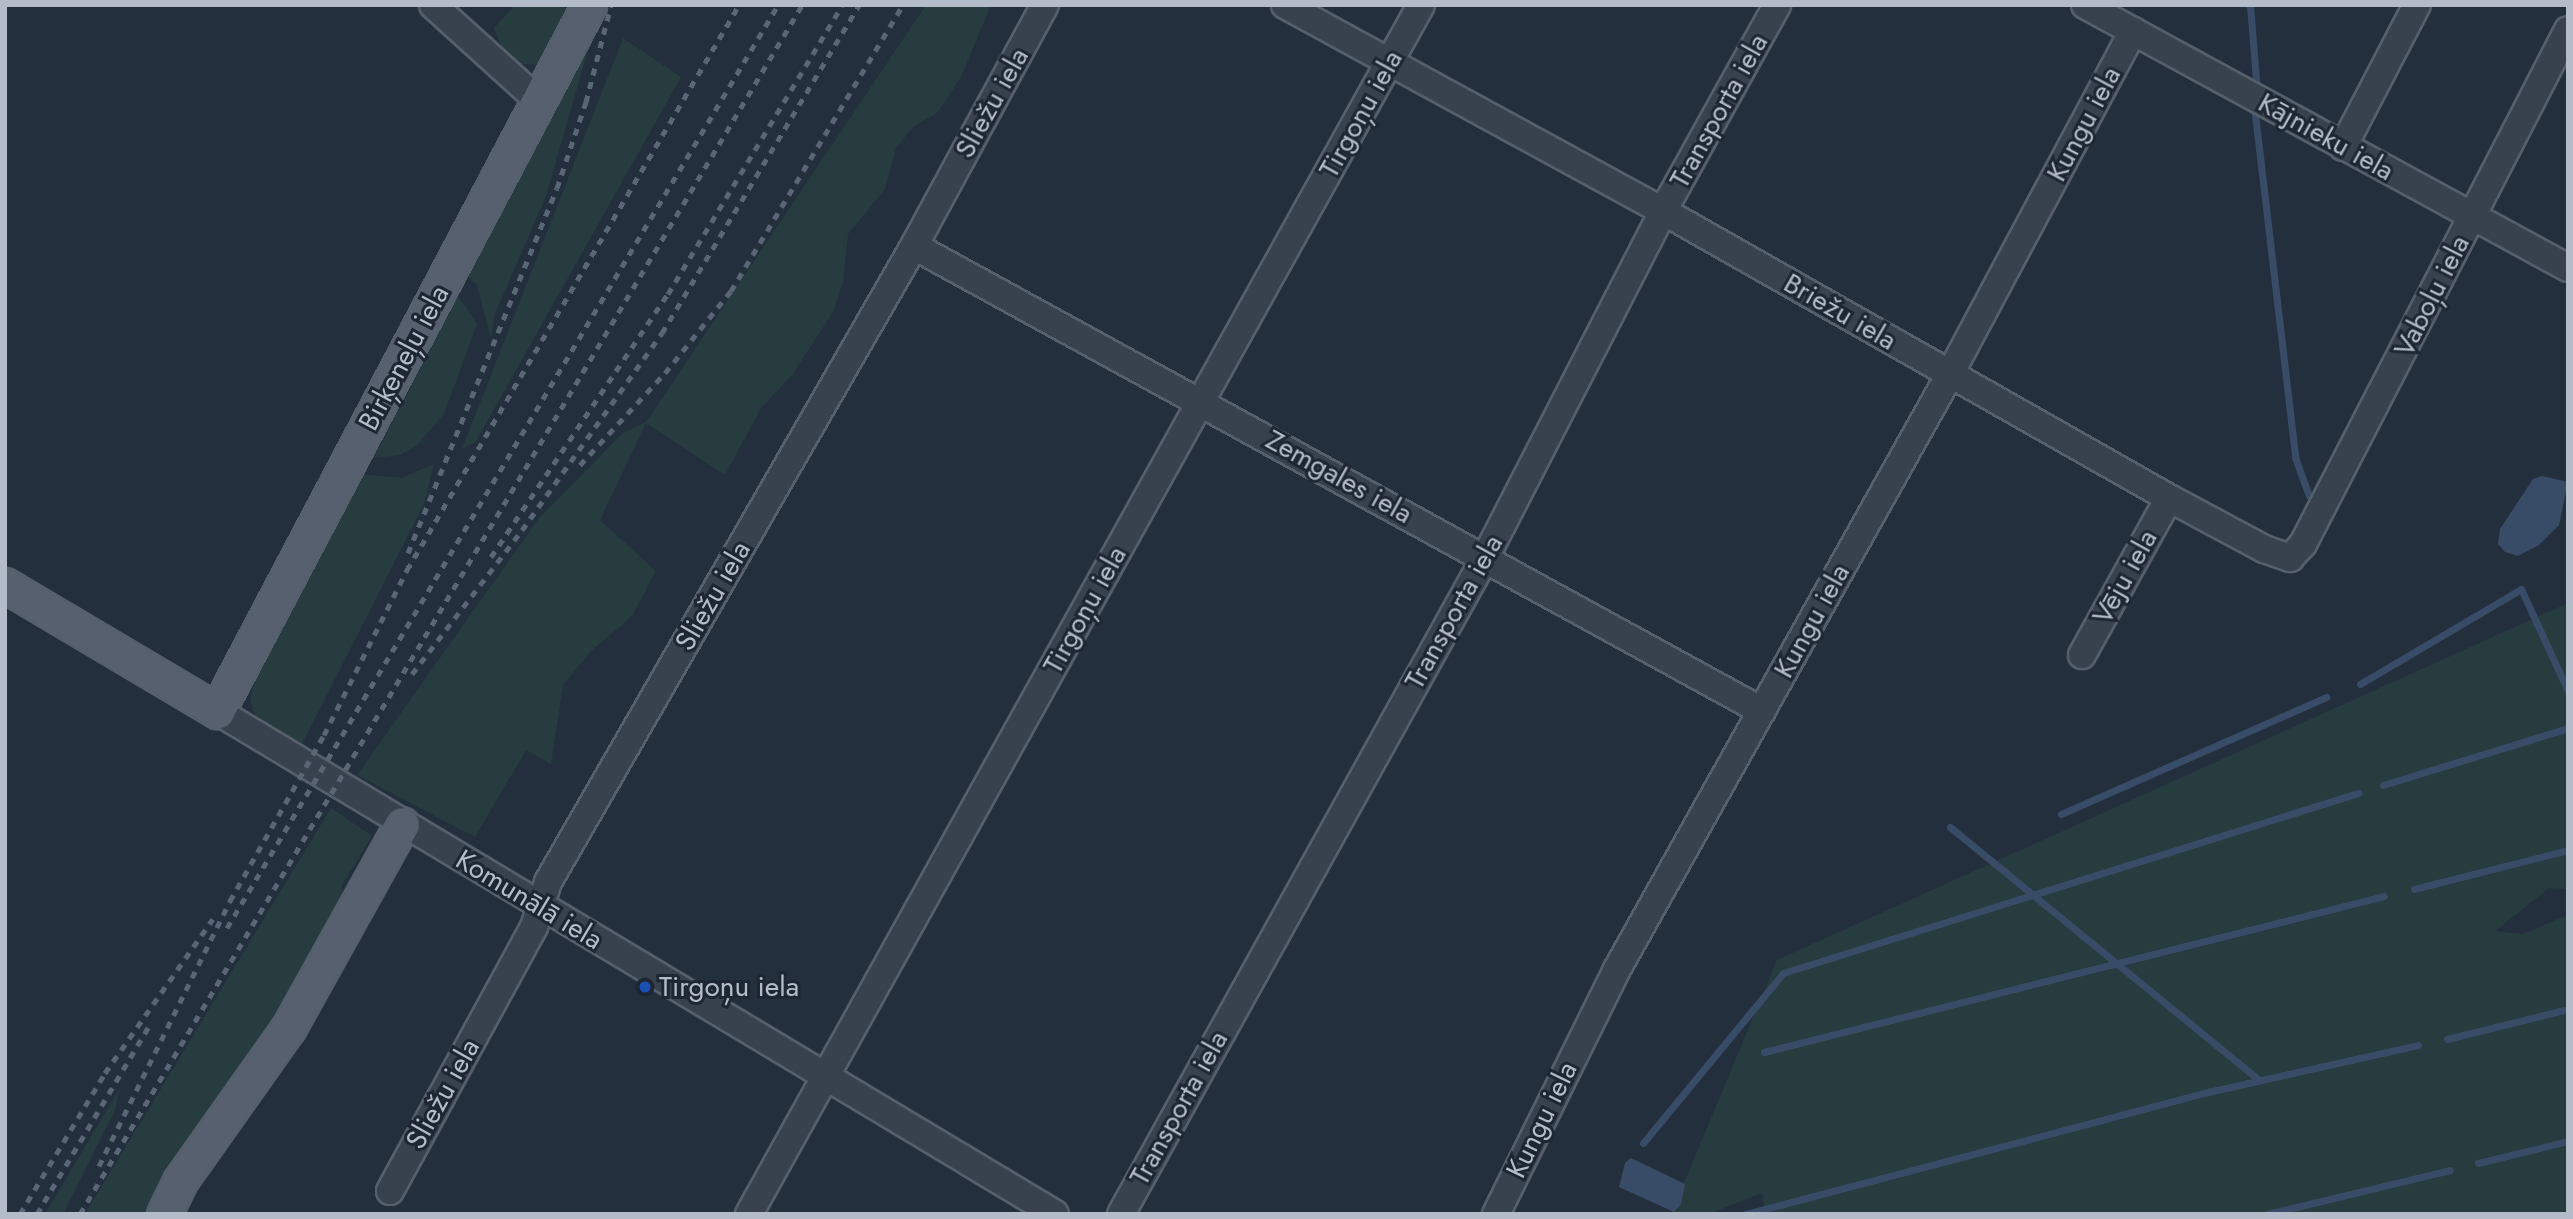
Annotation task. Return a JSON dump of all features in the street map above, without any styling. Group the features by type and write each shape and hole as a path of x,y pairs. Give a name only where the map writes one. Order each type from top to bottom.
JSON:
{"main road":[{"name":"Birķeneļu iela","path":"217,711 589,5"},
{"name":"Komunālā iela","path":"5,585 217,711"},
{"path":"164,1214 180,1181 289,1027 402,824"}],"street":[{"path":"433,5 539,101"},
{"name":"Sliežu iela","path":"390,1191 534,927 548,881 914,246 1045,5"},
{"name":"Briežu iela","path":"1284,5 1663,211 2169,498 2264,549 2290,558"},
{"name":"Tirgoņu iela","path":"749,1214 1421,5"},
{"name":"Transporta iela","path":"1121,1214 1485,558 1663,211 1777,5"},
{"name":"Kājnieku iela","path":"2085,5 2568,268"},
{"path":"2343,147 2417,5"},
{"name":"Vaboļu iela","path":"2290,558 2303,544 2568,30"},
{"name":"Kungu iela","path":"1496,1214 1616,971 1950,374 2133,31"},
{"name":"Zemgales iela","path":"914,246 1762,711"},
{"name":"Vēju iela","path":"2081,655 2169,498"},
{"name":"Komunālā iela","path":"217,711 1055,1214"}],"green space":[{"path":"515,5 574,5 537,65 522,64 504,53 494,28"},
{"path":"601,5 546,196 495,314 491,339 477,285 465,274"},
{"path":"926,5 991,5 961,77 938,112 913,127 896,148 885,189 848,234 843,282 833,312 792,375 761,408 725,475 646,423 600,520 656,571 632,616 591,651 563,685 551,764 526,750 475,837 357,775 539,518 623,433 646,422"},
{"path":"623,38 681,77 475,443 462,449"},
{"path":"458,296 477,324 444,414 417,445 400,455 374,458"},
{"path":"434,464 424,504 301,746 257,720 250,701 260,655 361,474 401,478"},
{"path":"2568,603 2568,889 2549,888 2495,931 2523,934 2568,915 2568,1214 1765,1214 1762,1193 1708,1214 1671,1214 1777,960"},
{"path":"331,808 372,836 342,885 343,903 262,1047 152,1214 85,1214"},
{"path":"120,1088 115,1110 63,1214 45,1214"}],"water":[{"path":"2542,476 2568,482 2559,525 2539,545 2518,556 2505,552 2498,544 2500,529 2533,479"},
{"path":"1631,1158 1685,1184 1681,1204 1674,1212 1619,1187 1625,1163"}],"waterway":[{"path":"2250,5 2256,80"},
{"path":"2255,114 2295,457 2309,496"},
{"path":"2360,684 2521,589 2568,691"},
{"path":"2061,814 2326,697"},
{"path":"2383,785 2568,728"},
{"path":"1643,1143 1783,973 2358,793"},
{"path":"1950,827 2259,1080"},
{"path":"2414,889 2568,850"},
{"path":"1764,1052 2384,896"},
{"path":"2447,1039 2568,1009"},
{"path":"1746,1214 2208,1092 2418,1045"},
{"path":"2478,1163 2568,1141"},
{"path":"2267,1214 2450,1170"}],"railway":[{"path":"408,553 557,188 586,102 611,5"},
{"path":"99,1166 230,901 324,735 407,570 739,5"},
{"path":"227,928 778,5"},
{"path":"80,1214 802,5"},
{"path":"491,557 668,294 842,5"},
{"path":"412,674 522,530 662,333 859,5"},
{"path":"580,465 665,373 731,291 903,5"},
{"path":"20,1214 105,1073 213,919"},
{"path":"37,1214 149,1026"}],"place":[{"name":"Tirgoņu iela","path":"645,987"}]}
